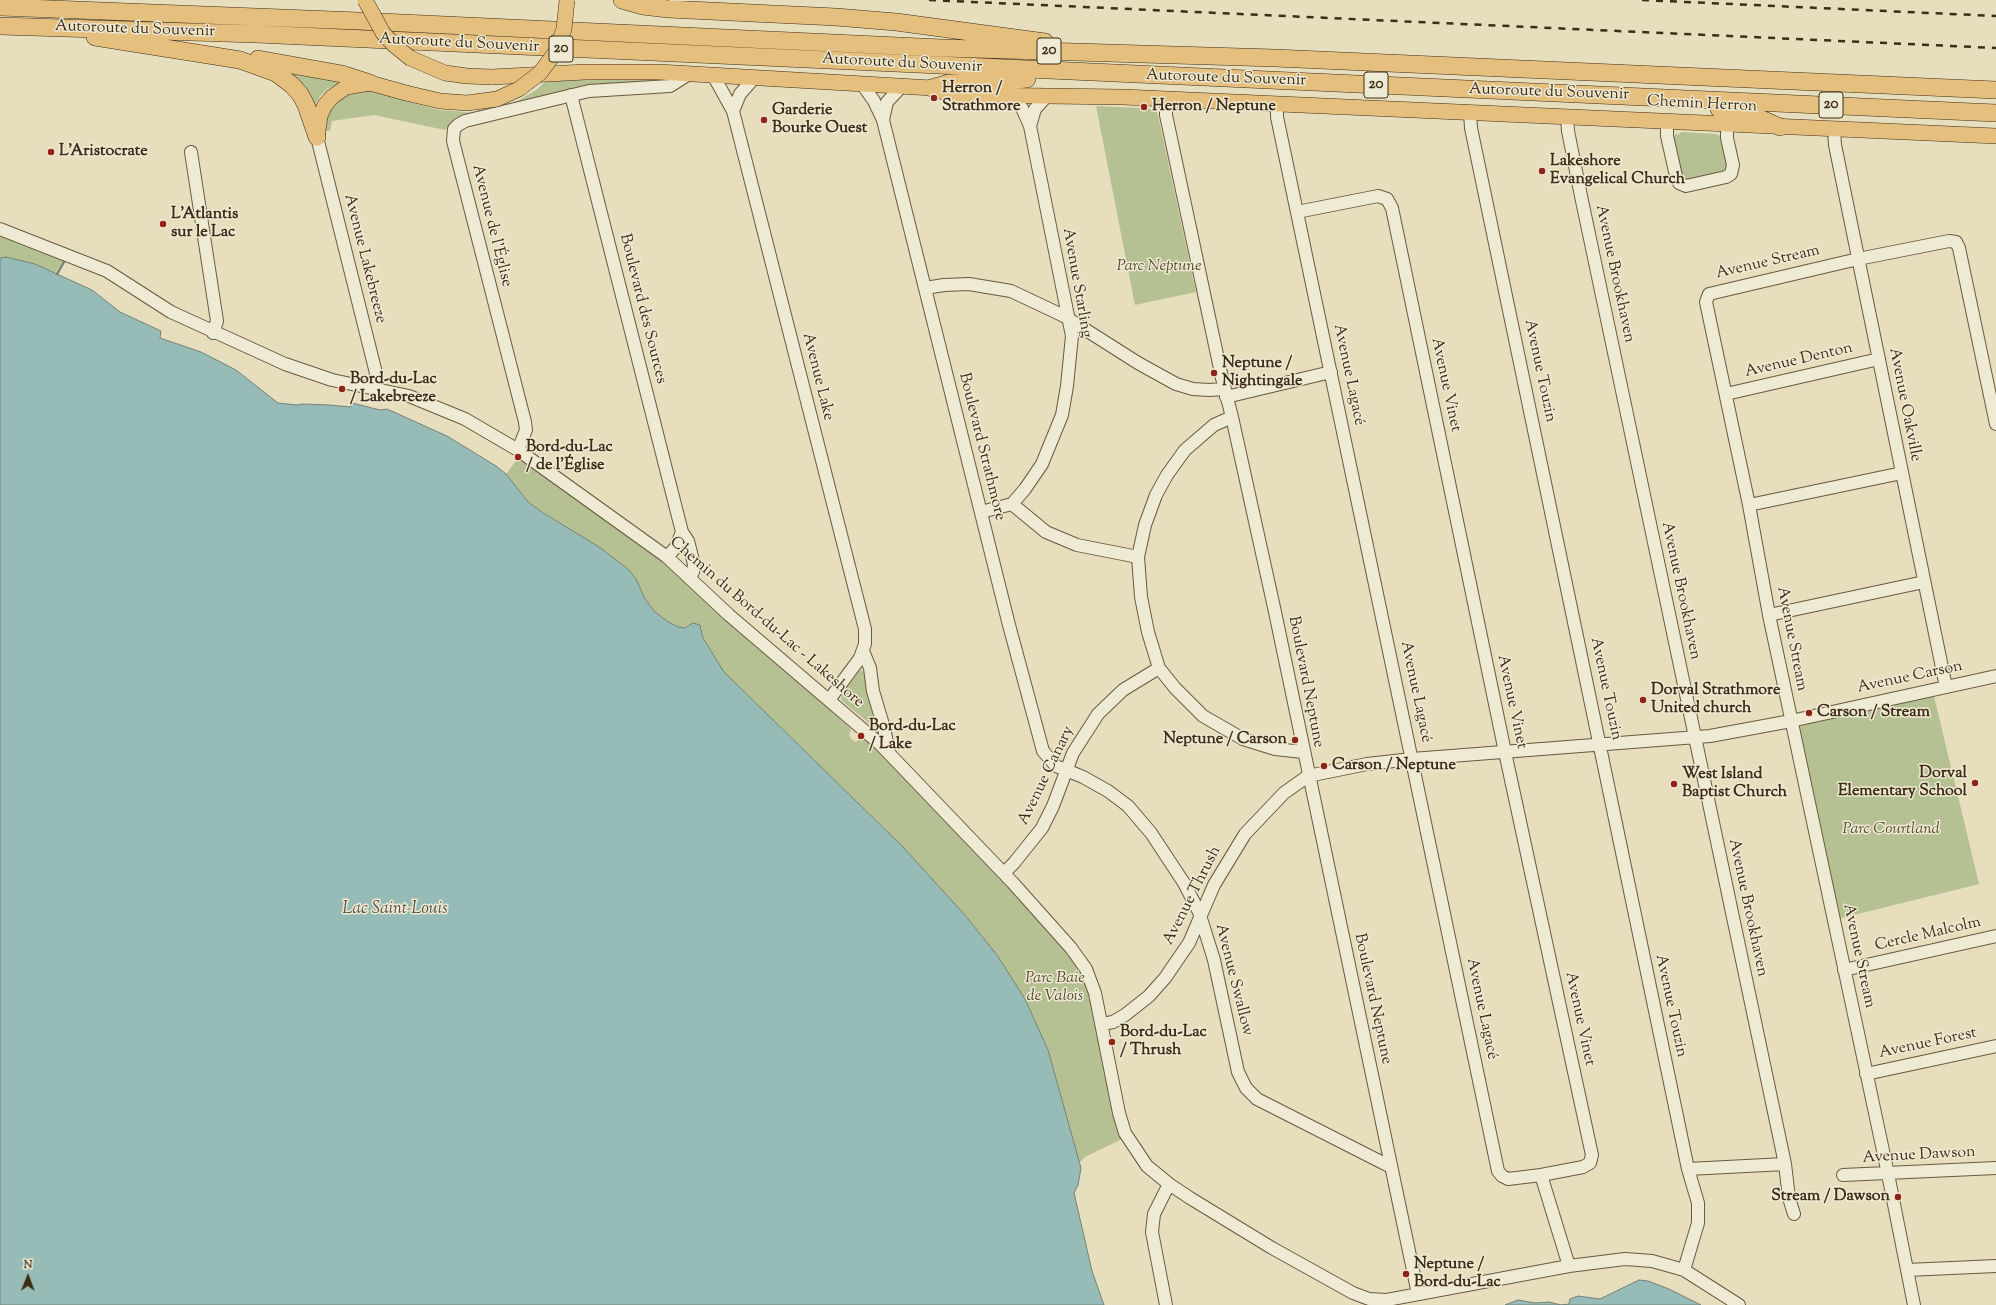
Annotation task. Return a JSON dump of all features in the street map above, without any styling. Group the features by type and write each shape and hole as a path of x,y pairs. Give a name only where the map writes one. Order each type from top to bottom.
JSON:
{"highway":[{"path":"622,0 644,6 676,10 890,21 1118,52"},
{"name":"Autoroute du Souvenir","path":"0,7 351,20 942,48 1118,52 1996,90"},
{"name":"Autoroute du Souvenir","path":"0,26 256,34 1087,73 1996,112"},
{"path":"35,26 240,60 276,73 292,84 306,105 318,137"},
{"path":"240,60 261,59 292,64 342,74 370,83"},
{"path":"932,88 949,83 989,82 1087,73"},
{"path":"1666,98 1752,115 1780,127"}],"main road":[{"name":"Chemin Herron","path":"365,0 383,33 394,45 410,58 446,73 467,76 492,77 607,72 689,74 932,88 949,94 1166,99 1996,136"},
{"path":"318,137 322,111 332,97 346,87 370,83 440,101 467,103 497,99 519,89 540,73 555,53 564,29 567,0"}],"street":[{"path":"571,95 604,90 670,86 689,74"},
{"name":"Avenue Lake","path":"713,75 733,111 865,629 863,651 856,665 829,700"},
{"path":"733,111 740,94 755,77"},
{"name":"Boulevard Strathmore","path":"862,84 874,101 883,120 1041,746 1052,763 1066,770"},
{"name":"Boulevard Strathmore","path":"883,120 887,102 902,86"},
{"name":"Avenue de l'Église","path":"518,450 525,434 526,422 457,156 453,133 458,125 465,122 571,95"},
{"name":"Boulevard des Sources","path":"571,95 682,532 688,541 694,564 693,572 689,577"},
{"name":"Avenue Starling","path":"1011,96 1022,108 1030,126 1072,336 1065,399 1059,423 1042,464 1025,489 1012,504"},
{"path":"1030,126 1035,109 1047,96"},
{"name":"Boulevard Neptune","path":"1166,99 1166,115 1232,417 1418,1294"},
{"name":"Avenue Lagacé","path":"1277,104 1277,117 1498,1170 1502,1176 1508,1179 1541,1175"},
{"name":"Avenue Touzin","path":"1470,112 1471,128 1688,1169 1698,1203 1698,1223 1684,1270"},
{"name":"Avenue Brookhaven","path":"1567,117 1568,131 1694,737 1785,1164 1789,1198 1794,1214"},
{"path":"1667,121 1667,136 1676,176 1679,183 1686,186 1726,177 1731,174 1733,165 1727,138 1727,124"},
{"name":"Avenue Oakville","path":"1834,129 1835,145 1946,687"},
{"name":"Avenue Lakebreeze","path":"318,137 376,373 374,388"},
{"path":"191,152 217,321 213,333"},
{"name":"Avenue Vinet","path":"1297,212 1378,196 1387,199 1392,208 1505,752 1592,1156 1590,1162 1583,1167 1541,1175"},
{"name":"Chemin du Bord-du-Lac - Lakeshore","path":"0,229 107,271 124,280 157,305 213,333 308,373 409,396 437,406 476,425 518,450 667,557 741,626 889,752 1004,873 1063,938 1081,961 1090,977 1102,1024 1119,1113 1125,1133 1147,1166 1169,1184 1272,1248 1352,1293 1369,1299 1387,1300 1569,1266 1625,1259 1652,1261 1684,1270 1739,1305"},
{"path":"1858,259 1949,241 1956,242 1960,248 1996,424"},
{"name":"Avenue Stream","path":"1858,259 1709,294 1706,302 1749,505 1769,615 1888,1174 1914,1305"},
{"path":"925,288 962,284 1004,289 1036,302 1070,320 1138,363 1176,384 1193,389 1226,393 1331,372"},
{"name":"Avenue Denton","path":"1726,394 1879,359"},
{"path":"1232,417 1214,425 1185,450 1167,475 1156,495 1145,525 1138,557 1141,597 1148,632 1160,668 1175,688 1203,716 1243,738 1275,749 1303,752"},
{"path":"1749,505 1902,473"},
{"path":"981,512 1012,504 1046,532 1076,545 1138,557"},
{"path":"667,557 677,544 682,532"},
{"path":"1769,615 1924,582"},
{"name":"Avenue Lake","path":"863,651 870,668 873,691 884,728 889,752"},
{"name":"Avenue Canary","path":"1004,873 1042,828 1053,806 1066,770 1079,742 1106,704 1123,690 1160,668"},
{"name":"Avenue Carson","path":"1308,776 1367,764 1412,759 1710,736 1791,721 1996,676"},
{"name":"Avenue Swallow","path":"1066,770 1083,777 1111,793 1141,821 1184,883 1200,916 1214,960 1238,1072 1246,1088 1257,1099 1391,1167"},
{"name":"Avenue Thrush","path":"1102,1024 1118,1020 1157,988 1189,943 1214,885 1245,834 1284,793 1308,776"},
{"name":"Cercle Malcolm","path":"1844,970 1996,937"},
{"name":"Avenue Forest","path":"1866,1074 1996,1046"},
{"path":"1688,1169 1785,1164"},
{"name":"Avenue Dawson","path":"1843,1175 1996,1168"},
{"path":"1541,1175 1569,1266"},
{"path":"1166,1305 1152,1227 1154,1214 1169,1184"},
{"path":"1906,1270 1996,1266"}],"green space":[{"path":"283,66 342,82 327,89 321,95 317,101 313,114"},
{"path":"621,77 655,79 667,82 588,86 514,103 536,90 545,82"},
{"path":"360,88 384,92 409,102 439,110 478,113 460,117 445,130 374,115 332,121 330,131 326,131 326,113 339,98"},
{"name":"Parc Neptune","path":"1096,106 1140,108 1141,111 1145,111 1145,109 1152,109 1157,111 1196,292 1135,305"},
{"path":"1682,132 1715,134 1721,136 1728,165 1726,171 1688,181 1682,178 1673,138 1676,133 1677,135"},
{"path":"0,235 64,259 55,273 35,264 0,258"},
{"name":"Parc Baie de Valois","path":"519,457 669,565 719,614 833,711 832,712 851,729 849,735 851,739 856,742 861,737 868,742 869,741 1012,889 1069,954 1082,974 1088,989 1113,1114 1122,1139 1085,1157 1079,1163 1048,1050 1025,999 997,955 964,914 903,847 724,672 703,638 702,629 693,623 685,628 678,627 667,621 655,612 645,599 636,579 614,558 528,502 506,474"},
{"path":"860,670 864,672 875,728 841,700 842,695"},
{"name":"Parc Courtland","path":"1933,692 1979,884 1834,920 1798,727"}],"water":[{"name":"Lac Saint-Louis","path":"6,257 35,264 92,290 120,312 161,331 160,338 201,352 236,370 278,403 351,407 352,403 380,410 387,409 447,436 496,466 506,474 528,502 599,547 628,569 636,579 645,599 655,612 667,621 678,627 685,628 693,623 700,625 703,638 724,672 903,847 964,914 997,955 1025,999 1048,1050 1081,1168 1078,1185 1074,1193 1092,1271 1104,1305 0,1305 0,258"},
{"path":"1639,1280 1648,1281 1669,1289 1701,1305 1561,1305 1569,1304 1570,1299 1578,1296 1600,1299"},
{"path":"1518,1300 1535,1303 1549,1302 1561,1305 1505,1305"}],"waterway":[{"path":"57,274 65,260"}],"railway":[{"path":"929,0 1996,48"},
{"path":"1642,0 1996,16"}],"place":[{"name":"Herron / Strathmore","path":"934,98"},
{"name":"Herron / Neptune","path":"1144,107"},
{"name":"Garderie Bourke Ouest","path":"764,120"},
{"name":"L'Aristocrate","path":"51,152"},
{"name":"Lakeshore Evangelical Church","path":"1542,171"},
{"name":"L'Atlantis sur le Lac","path":"163,224"},
{"name":"Neptune / Nightingale","path":"1214,373"},
{"name":"Bord-du-Lac / Lakebreeze","path":"342,389"},
{"name":"Bord-du-Lac / de l'Église","path":"518,457"},
{"name":"Dorval Strathmore United church","path":"1643,700"},
{"name":"Carson / Stream","path":"1809,713"},
{"name":"Bord-du-Lac / Lake","path":"861,736"},
{"name":"Neptune / Carson","path":"1295,740"},
{"name":"Carson / Neptune","path":"1324,766"},
{"name":"Dorval Elementary School","path":"1975,783"},
{"name":"West Island Baptist Church","path":"1674,784"},
{"name":"Bord-du-Lac / Thrush","path":"1112,1042"},
{"name":"Stream / Dawson","path":"1898,1197"},
{"name":"Neptune / Bord-du-Lac","path":"1406,1274"}]}
